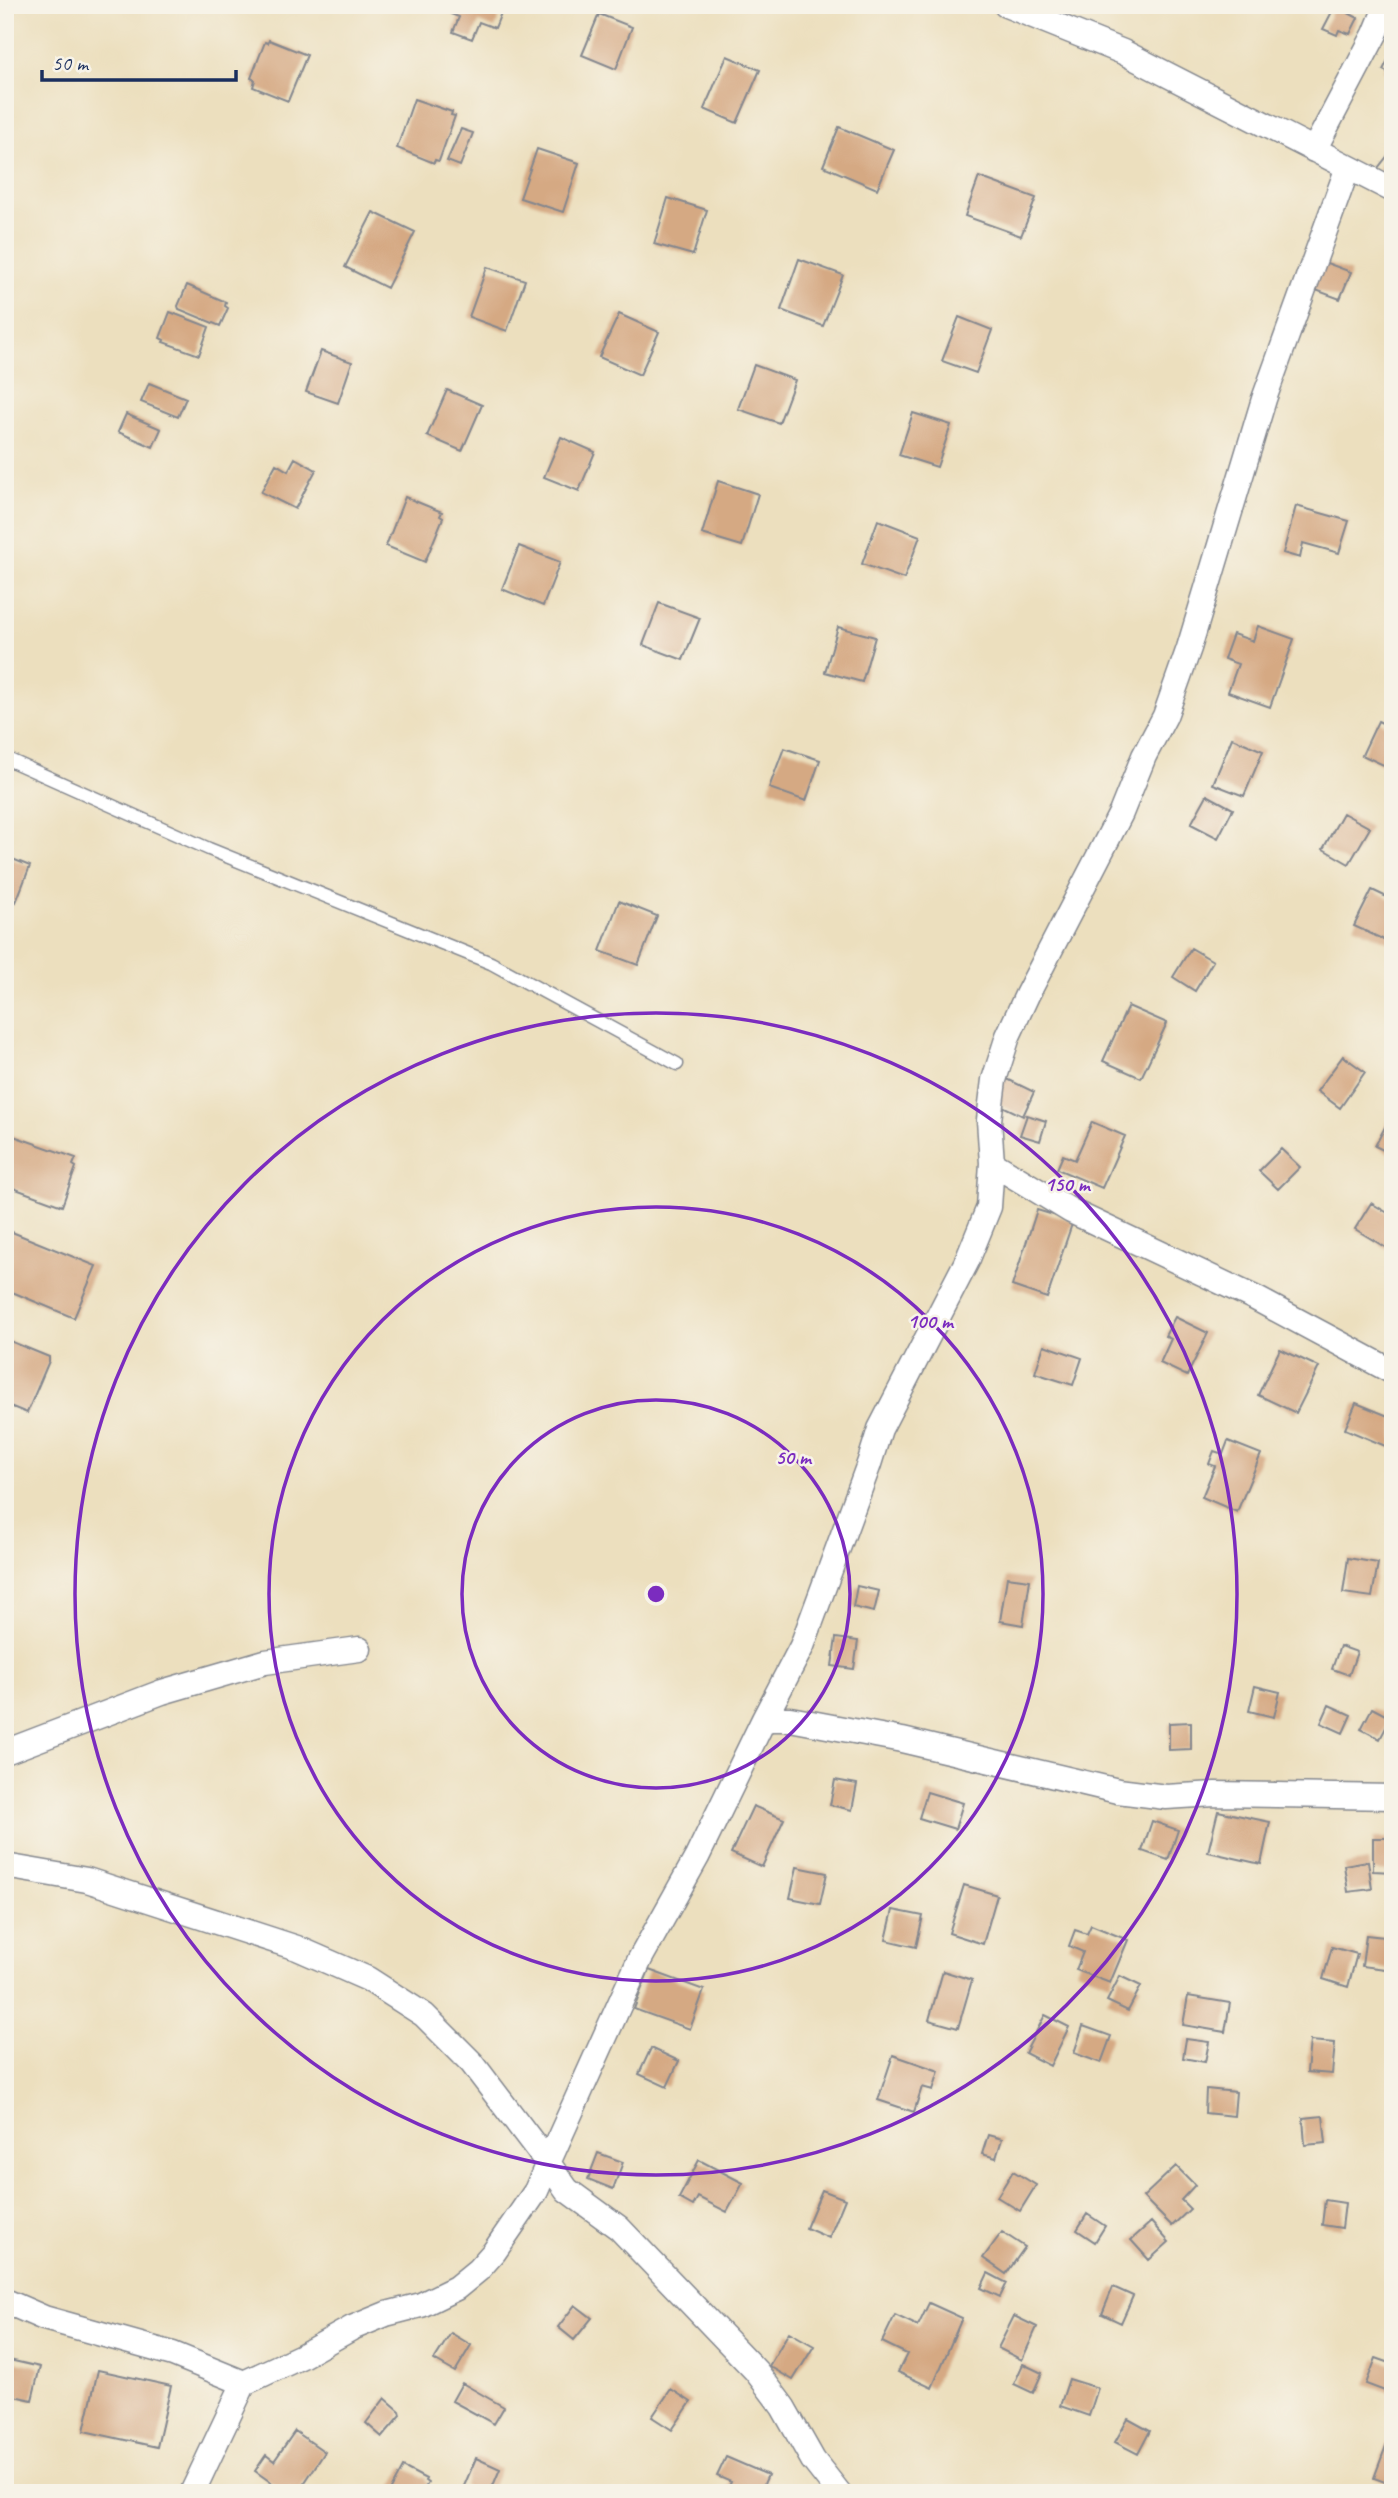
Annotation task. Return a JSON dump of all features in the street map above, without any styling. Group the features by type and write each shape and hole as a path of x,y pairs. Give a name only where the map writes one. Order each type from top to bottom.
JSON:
{"street":[{"path":"1006,5 1124,52 1393,190"},
{"path":"1314,150 1375,34 1387,5"},
{"path":"192,2493 244,2383 302,2356 352,2328 386,2314 421,2305 456,2288 494,2252 536,2191 640,1959 697,1857 803,1646 880,1429 967,1261 985,1218 989,1207 992,1163 989,1120 994,1080 1008,1036 1121,813 1144,756 1165,716 1189,648 1264,399 1348,167"},
{"path":"992,1163 1071,1210 1258,1299 1393,1372"},
{"path":"5,1752 162,1692 265,1662 359,1649"},
{"path":"764,1719 790,1719 902,1740 1118,1791 1166,1797 1215,1794 1393,1797"},
{"path":"5,1866 87,1880 297,1948 368,1979 424,2015 472,2063 567,2190 619,2228 756,2371 783,2407 813,2460 839,2493"},
{"path":"5,2301 44,2318 173,2354 244,2383"}],"lane":[{"path":"5,758 209,849 491,963 677,1064"}],"building":[{"path":"452,5 504,5 495,28 479,22 472,39 453,32 459,17 451,14"},
{"path":"1335,6 1358,18 1350,34 1339,30 1337,35 1323,29"},
{"path":"599,14 632,27 616,69 582,55"},
{"path":"269,40 307,55 288,101 253,87 255,80 251,78 265,42 268,43"},
{"path":"1393,50 1393,75 1383,70"},
{"path":"727,56 760,70 737,123 704,109"},
{"path":"414,99 452,112 451,115 455,116 439,161 435,160 434,163 397,148"},
{"path":"839,127 894,150 877,189 823,166"},
{"path":"461,129 473,133 460,166 447,161"},
{"path":"537,149 579,163 563,212 520,198"},
{"path":"1393,149 1393,179 1378,168"},
{"path":"979,177 1036,198 1021,236 965,216"},
{"path":"668,198 707,210 693,255 654,244"},
{"path":"373,212 415,232 387,288 345,267"},
{"path":"799,259 843,275 823,326 781,310"},
{"path":"1324,262 1351,272 1340,299 1313,289"},
{"path":"487,267 525,280 507,331 469,317"},
{"path":"187,285 226,302 225,306 228,308 220,326 179,309"},
{"path":"170,312 209,327 199,355 163,342 160,338"},
{"path":"619,314 659,332 640,375 599,357"},
{"path":"959,317 992,330 976,373 942,361"},
{"path":"321,351 352,362 338,403 306,392"},
{"path":"754,365 795,380 779,423 738,409"},
{"path":"149,383 186,398 178,417 141,402"},
{"path":"447,390 482,405 462,451 427,436"},
{"path":"913,413 951,425 937,467 899,455"},
{"path":"126,414 161,429 153,447 118,432"},
{"path":"561,437 595,452 579,491 544,477"},
{"path":"295,458 316,470 295,509 261,492 276,464 288,471"},
{"path":"718,481 758,494 742,546 702,534"},
{"path":"405,497 442,512 440,516 443,518 425,562 386,546"},
{"path":"1296,506 1349,521 1339,553 1303,543 1300,558 1283,553"},
{"path":"878,520 920,536 904,579 862,564"},
{"path":"519,546 560,562 543,606 502,589"},
{"path":"659,603 700,618 683,660 643,645"},
{"path":"1258,626 1294,639 1270,707 1228,692 1238,664 1224,659 1233,634 1253,641"},
{"path":"838,627 875,637 862,682 825,672"},
{"path":"1378,721 1393,728 1392,769 1362,755"},
{"path":"1232,738 1263,751 1244,796 1213,784"},
{"path":"784,748 820,760 806,801 769,788"},
{"path":"1207,795 1233,809 1218,838 1191,824"},
{"path":"1343,813 1370,828 1349,864 1323,849"},
{"path":"5,856 30,866 16,902 12,900 10,907 5,905"},
{"path":"1372,890 1393,900 1393,944 1354,926"},
{"path":"619,901 657,916 638,965 600,951"},
{"path":"1191,948 1213,961 1195,991 1173,977"},
{"path":"1128,1006 1167,1023 1141,1078 1103,1061"},
{"path":"1343,1056 1365,1072 1340,1108 1317,1091"},
{"path":"1003,1077 1034,1092 1023,1116 992,1101"},
{"path":"1393,1112 1393,1155 1375,1146"},
{"path":"1027,1115 1046,1121 1040,1141 1020,1135"},
{"path":"1092,1122 1125,1136 1102,1188 1057,1169 1063,1155 1075,1160"},
{"path":"5,1133 76,1158 73,1165 76,1167 62,1206 5,1185"},
{"path":"1281,1149 1300,1167 1278,1189 1259,1171"},
{"path":"1371,1203 1393,1216 1393,1252 1355,1229"},
{"path":"1037,1210 1073,1221 1047,1298 1012,1286"},
{"path":"7,1230 96,1266 74,1318 5,1289"},
{"path":"1175,1317 1208,1333 1187,1376 1160,1363 1171,1339 1165,1336"},
{"path":"5,1339 49,1357 27,1413 5,1404"},
{"path":"1044,1345 1082,1358 1073,1385 1035,1373"},
{"path":"1280,1349 1319,1367 1296,1413 1258,1395"},
{"path":"1356,1403 1393,1418 1393,1443 1390,1448 1345,1429"},
{"path":"1228,1441 1261,1454 1237,1512 1202,1497 1215,1466 1209,1464 1214,1451 1223,1454"},
{"path":"1348,1558 1378,1563 1372,1597 1343,1593"},
{"path":"1007,1577 1030,1580 1023,1625 1000,1621"},
{"path":"857,1586 879,1591 874,1612 853,1607"},
{"path":"836,1638 858,1641 854,1669 832,1666"},
{"path":"1340,1646 1357,1652 1349,1675 1332,1669"},
{"path":"1255,1686 1280,1692 1274,1717 1249,1711"},
{"path":"1329,1705 1351,1715 1343,1733 1321,1723"},
{"path":"1372,1708 1391,1718 1380,1739 1361,1729"},
{"path":"1191,1722 1191,1749 1169,1750 1169,1723"},
{"path":"835,1780 857,1784 852,1810 830,1805"},
{"path":"927,1792 963,1803 955,1829 919,1818"},
{"path":"753,1806 784,1819 762,1867 731,1853"},
{"path":"1218,1811 1270,1822 1261,1864 1208,1852"},
{"path":"1152,1821 1178,1830 1168,1860 1142,1851"},
{"path":"1373,1838 1393,1838 1393,1872 1373,1871"},
{"path":"1368,1861 1372,1889 1348,1892 1344,1865"},
{"path":"797,1867 827,1873 820,1904 790,1898"},
{"path":"964,1885 997,1895 983,1944 949,1933"},
{"path":"893,1910 923,1916 916,1947 886,1940"},
{"path":"1091,1925 1128,1940 1110,1983 1076,1970 1083,1952 1069,1946 1075,1930 1087,1934"},
{"path":"1366,1935 1393,1938 1393,1970 1362,1966"},
{"path":"1332,1947 1357,1954 1348,1987 1323,1979"},
{"path":"649,1970 704,1990 690,2029 634,2009"},
{"path":"943,1971 972,1980 958,2028 929,2020"},
{"path":"1120,1976 1141,1986 1128,2011 1107,2001"},
{"path":"1188,1996 1230,2003 1225,2032 1183,2025"},
{"path":"1045,2015 1069,2027 1050,2066 1025,2053"},
{"path":"1083,2026 1111,2036 1101,2063 1074,2053"},
{"path":"1186,2039 1209,2042 1205,2062 1183,2058"},
{"path":"1310,2041 1335,2043 1332,2074 1307,2072"},
{"path":"651,2048 679,2061 667,2087 639,2074"},
{"path":"893,2055 939,2071 933,2090 922,2087 914,2112 878,2100"},
{"path":"1206,2089 1236,2092 1234,2116 1205,2113"},
{"path":"1323,2116 1326,2143 1305,2145 1303,2118"},
{"path":"988,2135 1002,2139 996,2158 982,2154"},
{"path":"598,2153 623,2162 613,2189 588,2179"},
{"path":"699,2160 743,2183 727,2212 698,2197 693,2206 679,2198"},
{"path":"1176,2166 1195,2185 1181,2200 1190,2209 1172,2226 1143,2197"},
{"path":"1013,2171 1036,2185 1020,2211 997,2197"},
{"path":"822,2190 845,2199 829,2238 806,2228"},
{"path":"1325,2200 1345,2203 1342,2228 1322,2225"},
{"path":"1087,2214 1105,2226 1095,2242 1077,2230"},
{"path":"1151,2222 1169,2242 1149,2260 1131,2240"},
{"path":"1002,2232 1025,2247 1006,2274 983,2258"},
{"path":"988,2273 1007,2283 1000,2297 981,2288"},
{"path":"1113,2287 1133,2296 1121,2323 1102,2314"},
{"path":"929,2303 962,2318 932,2388 898,2372 907,2354 882,2342 895,2315 918,2326"},
{"path":"575,2305 592,2318 574,2340 558,2327"},
{"path":"1014,2316 1037,2327 1022,2360 998,2348"},
{"path":"789,2332 814,2346 793,2380 769,2366"},
{"path":"451,2333 471,2345 455,2372 434,2360"},
{"path":"1376,2358 1393,2364 1393,2387 1390,2393 1366,2384"},
{"path":"5,2359 40,2367 32,2400 5,2394"},
{"path":"1023,2364 1042,2373 1033,2393 1014,2384"},
{"path":"98,2370 171,2386 157,2447 84,2431"},
{"path":"1069,2379 1098,2388 1089,2416 1060,2406"},
{"path":"462,2383 504,2407 494,2424 452,2401"},
{"path":"671,2389 691,2402 672,2430 652,2417"},
{"path":"385,2398 401,2415 382,2437 366,2423"},
{"path":"1128,2419 1150,2431 1138,2454 1115,2442"},
{"path":"295,2431 325,2452 299,2491 286,2493 255,2471 266,2455 274,2461"},
{"path":"1389,2438 1393,2439 1393,2485 1374,2478"},
{"path":"726,2457 768,2475 760,2493 726,2493 731,2482 717,2476"},
{"path":"476,2458 500,2469 490,2493 479,2493 464,2486"},
{"path":"403,2467 426,2479 428,2483 422,2493 389,2493"}]}
